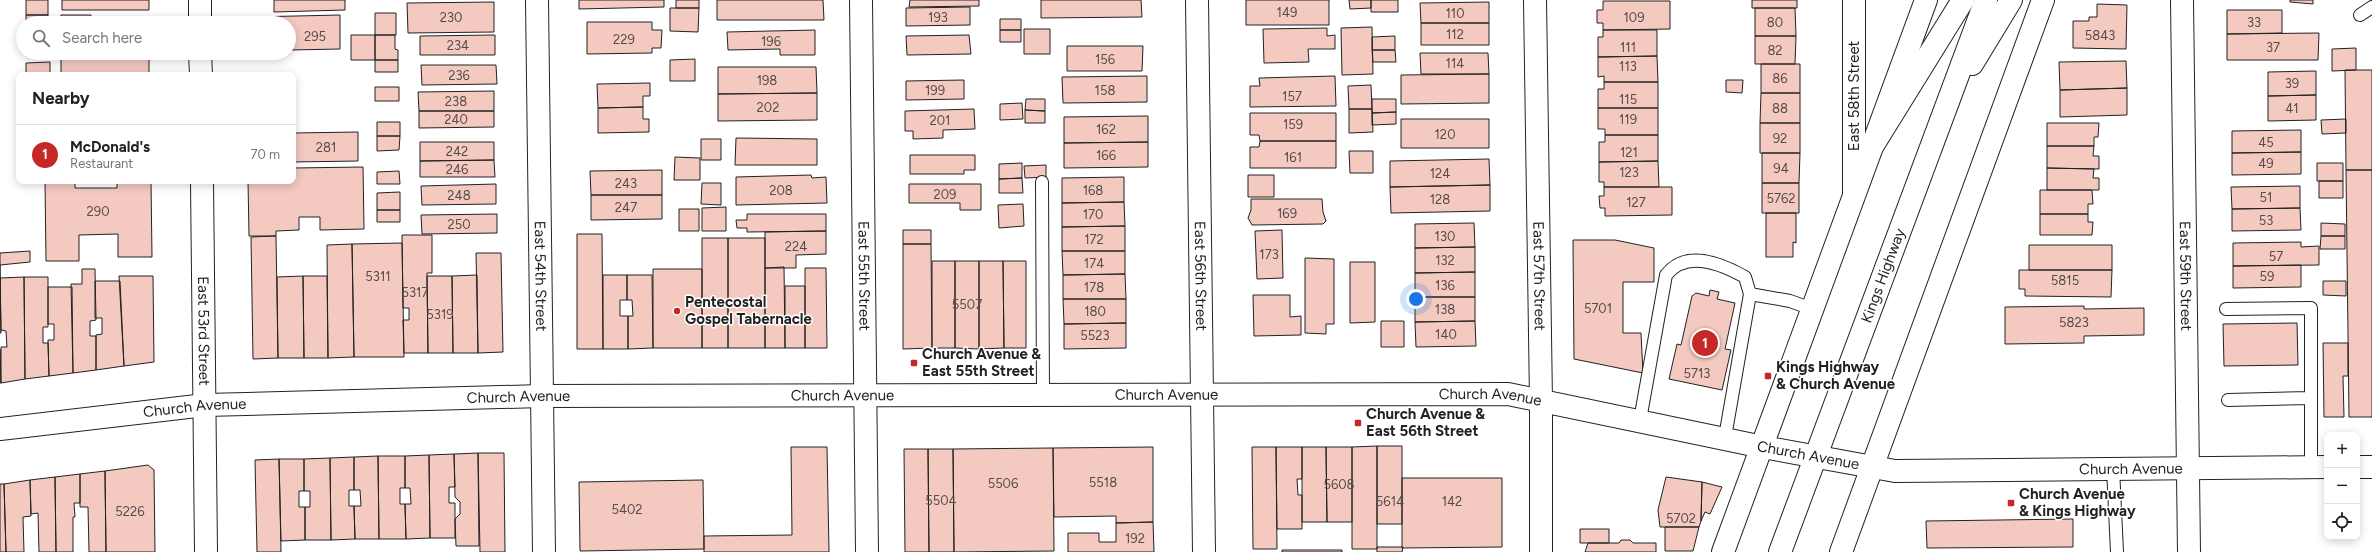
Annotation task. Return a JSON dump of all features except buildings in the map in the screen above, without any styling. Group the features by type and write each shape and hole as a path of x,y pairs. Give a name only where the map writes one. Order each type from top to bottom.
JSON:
{"street":[{"path":"200,0 200,16"},
{"name":"East 54th Street","path":"537,0 544,552"},
{"name":"East 55th Street","path":"861,0 868,552"},
{"name":"East 56th Street","path":"1197,0 1204,552"},
{"name":"East 57th Street","path":"1535,0 1541,400 1541,552"},
{"name":"East 58th Street","path":"1854,0 1854,193"},
{"path":"1723,552 1763,447 1854,193 1926,0"},
{"path":"1870,150 1963,0"},
{"name":"Kings Highway","path":"1780,552 1986,0"},
{"path":"1946,106 2011,0"},
{"path":"1841,552 2043,0"},
{"name":"East 59th Street","path":"2182,0 2189,552"},
{"path":"200,60 201,72"},
{"name":"East 53rd Street","path":"202,184 206,552"},
{"name":"Church Avenue","path":"0,429 204,405 542,396 865,394 1508,394 1725,437 1763,447 1895,471 2188,467 2319,467"},
{"path":"2360,467 2372,467"}],"lane":[{"path":"2360,15 2372,6"},
{"path":"1042,182 1043,394"},
{"path":"1640,420 1666,275 1672,267 1696,260 1726,266 1745,277 1750,294 1725,437"},
{"path":"1750,294 1790,301 1812,309"},
{"path":"2226,309 2311,308 2311,398 2319,467"},
{"path":"2228,400 2311,398"},
{"path":"2113,468 2117,552"}],"place":[{"name":"Pentecostal Gospel Tabernacle","path":"677,311"},
{"name":"McDonald's","path":"1705,343"},
{"name":"Church Avenue & East 55th Street","path":"914,363"},
{"name":"Kings Highway & Church Avenue","path":"1768,376"},
{"name":"Church Avenue & East 56th Street","path":"1358,423"},
{"name":"Church Avenue & Kings Highway","path":"2011,503"}]}
